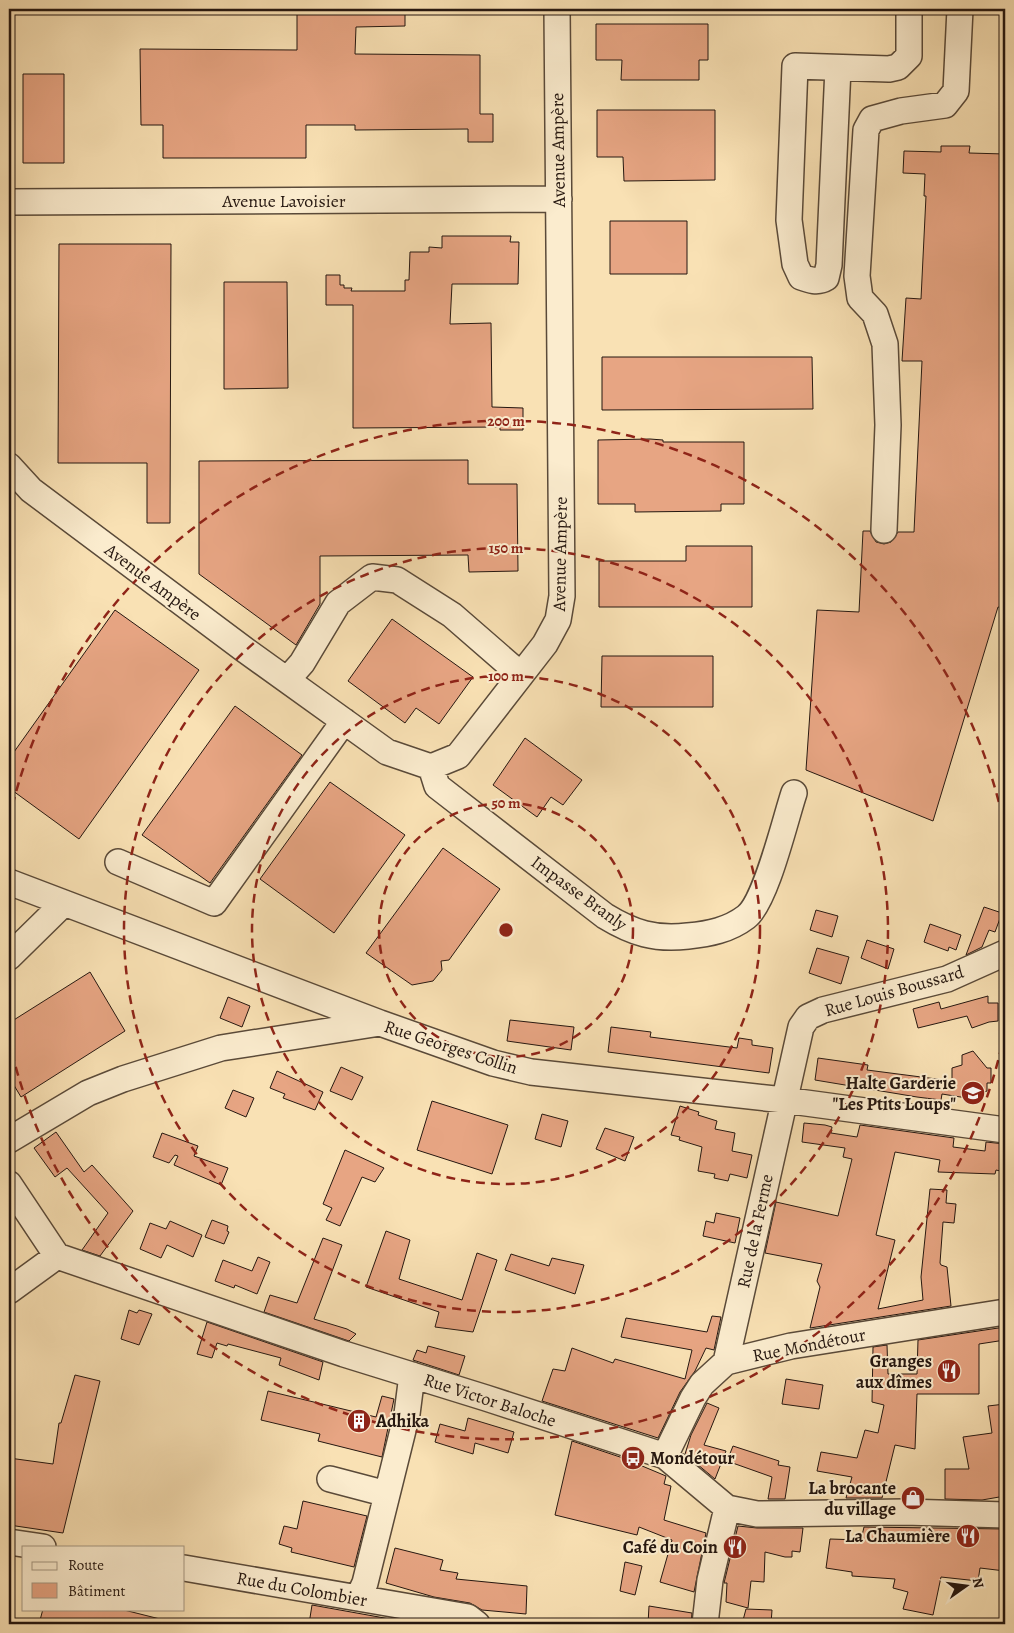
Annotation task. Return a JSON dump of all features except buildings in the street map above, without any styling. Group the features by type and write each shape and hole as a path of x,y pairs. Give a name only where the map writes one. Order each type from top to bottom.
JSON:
{"street":[{"name":"Avenue Ampère","path":"9,466 31,490 387,752 431,767 458,756 545,644 558,620 562,596 557,9"},
{"path":"838,68 829,265 826,278 810,280 801,277 795,264 788,220 795,66 889,69 898,67 909,56 909,9"},
{"path":"884,530 888,425 885,344 875,314 860,298 857,276 866,130 872,119 901,111 945,104 956,91 960,9"},
{"name":"Avenue Lavoisier","path":"9,202 559,199"},
{"path":"287,680 302,663 338,603 372,577 396,580 452,615 521,675"},
{"path":"118,862 214,903 344,721"},
{"name":"Impasse Branly","path":"431,767 436,786 605,916 627,930 652,936 679,937 709,934 730,927 747,916 760,897 794,793"},
{"name":"Rue Georges Collin","path":"9,882 380,1024 493,1063 531,1072 784,1100 1005,1130"},
{"path":"9,957 64,903"},
{"name":"Rue Louis Boussard","path":"784,1100 801,1027 808,1017 823,1010 947,979 1005,953"},
{"path":"9,1140 88,1093 122,1079 221,1048 380,1024"},
{"name":"Rue de la Ferme","path":"726,1362 784,1100"},
{"path":"9,1184 57,1256 9,1291"},
{"name":"Rue Victor Baloche","path":"57,1256 344,1354 664,1456 727,1508 758,1514 905,1512 1005,1515"},
{"name":"Rue Mondétour","path":"664,1456 702,1384 726,1362 791,1346 1005,1312"},
{"path":"358,1598 365,1583 407,1414 412,1375"},
{"path":"330,1479 387,1494"},
{"path":"705,1624 710,1580 727,1508"},
{"path":"9,1542 36,1546"},
{"name":"Rue du Colombier","path":"185,1568 468,1617 477,1624"}],"place":[{"name":"Halte Garderie \"Les Ptits Loups\"","path":"973,1093"},
{"name":"Granges aux dîmes","path":"949,1371"},
{"name":"Adhika","path":"359,1421"},
{"name":"Mondétour","path":"633,1458"},
{"name":"La brocante du village","path":"913,1498"},
{"name":"La Chaumière","path":"968,1536"},
{"name":"Café du Coin","path":"735,1547"}]}
